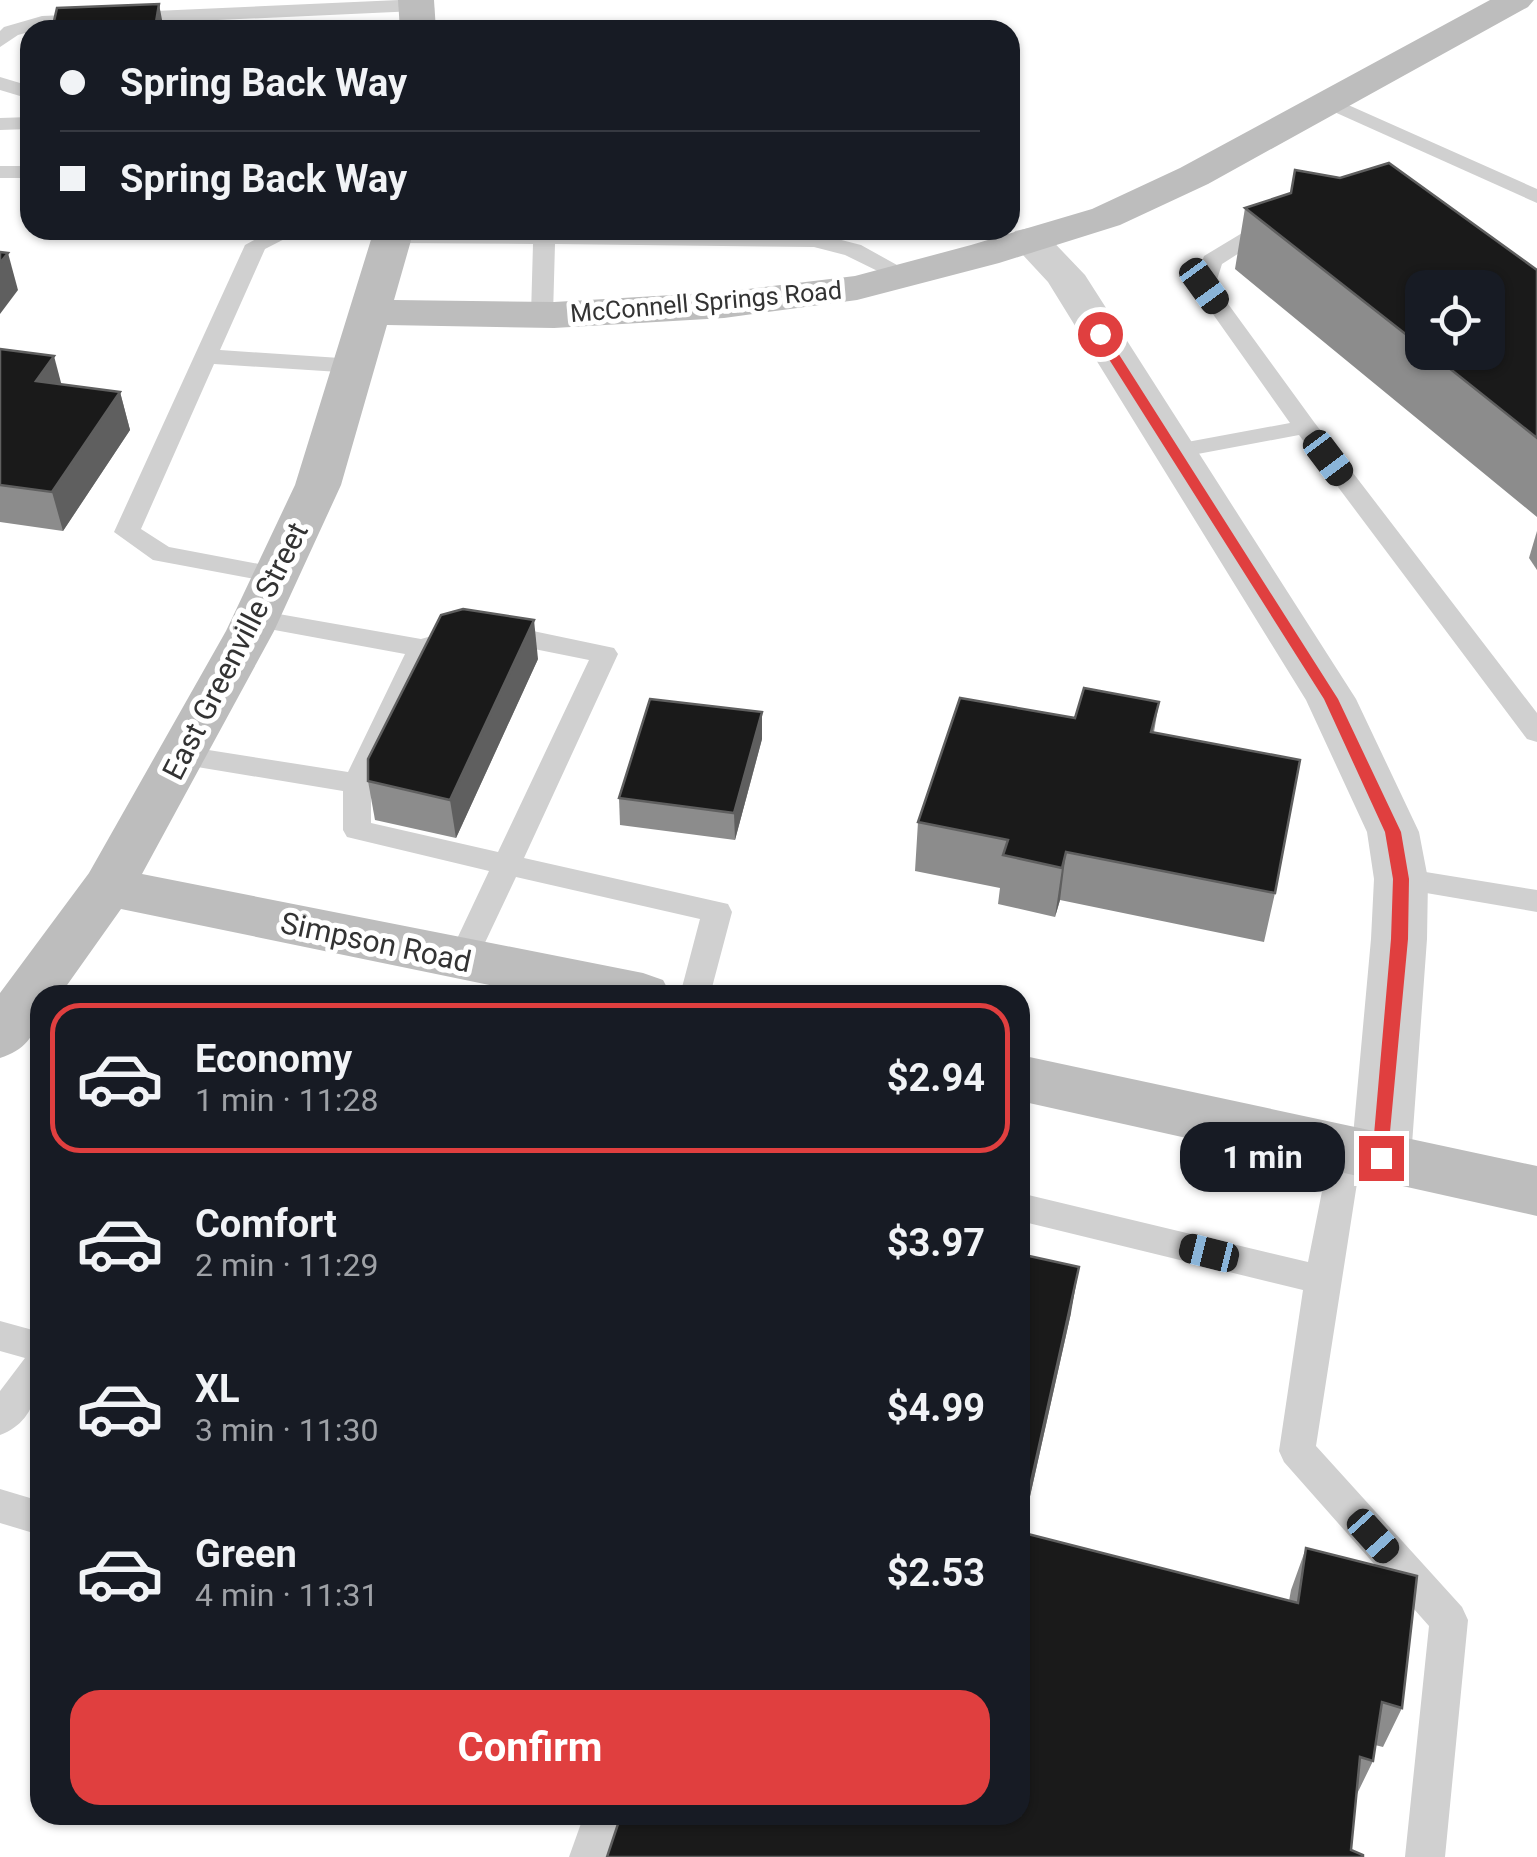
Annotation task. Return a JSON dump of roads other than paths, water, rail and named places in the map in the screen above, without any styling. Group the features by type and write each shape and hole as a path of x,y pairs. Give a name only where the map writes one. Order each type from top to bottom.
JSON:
{"street":[{"name":"McConnell Springs Road","path":"372,312 542,315 724,305 857,288 904,276 1106,217 1194,176 1516,0"},
{"name":"East Greenville Street","path":"33,985 108,887 184,756 256,619 318,486 391,240"},
{"path":"1029,240 1064,276 1331,699 1393,832 1401,879 1364,1155"},
{"name":"Simpson Road","path":"108,887 592,985"},
{"name":"East Greenville Street","path":"5,1021 30,988"},
{"path":"1030,1080 1537,1191"}],"lane":[{"path":"92,20 417,12"},
{"path":"1328,102 1537,197"},
{"path":"1291,210 1212,260 1204,286 1305,427 1537,732"},
{"path":"268,240 256,245 127,532 162,554 276,575"},
{"path":"542,315 545,240"},
{"path":"814,240 854,250 904,276"},
{"path":"206,356 355,366"},
{"path":"1172,452 1305,427"},
{"path":"256,619 421,648 486,630 605,654 462,960"},
{"path":"421,648 357,783 357,830 717,912 698,985"},
{"path":"184,756 357,783"},
{"path":"1401,879 1537,900"},
{"path":"1364,1155 1322,1280 1297,1452 1449,1620 1425,1857"},
{"path":"1030,1209 1322,1280"},
{"path":"0,1336 30,1344"},
{"path":"0,1419 30,1379"},
{"path":"0,1506 30,1515"},
{"path":"588,1857 600,1825"}]}
